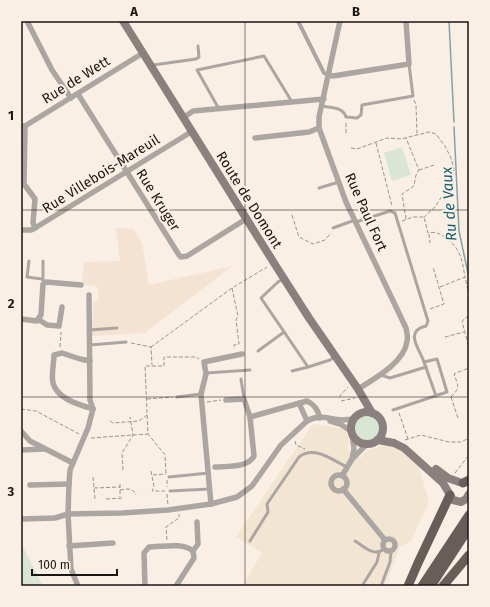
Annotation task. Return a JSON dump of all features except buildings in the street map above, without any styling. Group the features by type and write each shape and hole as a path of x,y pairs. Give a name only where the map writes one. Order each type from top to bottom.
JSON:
{"highway":[{"path":"408,586 450,494"},
{"path":"422,586 468,516"},
{"path":"431,586 469,528"},
{"path":"443,586 469,555"}],"main road":[{"name":"Route de Domont","path":"123,21 274,264 309,318 351,378 372,413"},
{"path":"359,393 360,409 352,421 351,433 359,442 367,444 378,440 394,443 404,448 443,483 453,500 459,502 468,498"},
{"path":"356,416 367,412 377,415 382,421 383,428 382,434 378,440"},
{"path":"383,428 393,438 405,440 443,475 460,481 466,485 469,490"},
{"path":"450,494 451,486 460,481"}],"street":[{"path":"26,21 52,70 71,98"},
{"path":"298,21 324,73 333,76 409,64 406,21"},
{"name":"Rue Paul Fort","path":"340,21 319,117 320,130 355,221 406,328 407,342 396,362 359,393"},
{"name":"Rue de Wett","path":"23,126 144,53"},
{"name":"Rue Kruger","path":"78,94 181,257 187,256 246,219"},
{"path":"183,118 193,111 324,99"},
{"path":"23,126 24,184 35,199 33,223 35,228"},
{"path":"255,138 320,130"},
{"name":"Rue Villebois-Mareuil","path":"21,230 31,230 35,228 192,132"},
{"path":"38,319 41,315 43,281 81,285"},
{"path":"78,586 71,569 68,514 69,484 70,470 84,437 93,409 90,400 89,295"},
{"path":"21,320 38,319 47,325 59,326 62,308"},
{"path":"90,361 62,353 54,355 53,383 58,393 76,404 93,409"},
{"path":"212,504 201,394 206,372 204,362 242,354"},
{"path":"215,467 245,464 254,456 250,417 244,399 226,400"},
{"path":"250,417 307,401 311,402 320,418"},
{"path":"299,403 307,421"},
{"path":"21,519 55,518 68,514 168,510 212,504 237,496 252,486 282,445 310,419 325,417 342,420 356,416"},
{"path":"320,418 340,424 351,433 354,449 352,459"},
{"path":"21,431 30,441 73,464"},
{"path":"342,476 352,459 367,444"},
{"path":"21,450 44,449"},
{"path":"342,476 347,484 340,491 335,490 331,483 334,477 342,476"},
{"path":"30,486 69,484"},
{"path":"343,489 385,540"},
{"path":"176,586 194,558 193,551 198,544 197,522"},
{"path":"391,539 394,542 394,548 391,551 382,551 385,540 391,539"},
{"path":"70,546 113,543"},
{"path":"145,586 144,553 149,547 182,546 193,551"}],"lane":[{"path":"151,66 196,59 198,57 198,46"},
{"path":"219,109 197,70 264,56 292,102"},
{"path":"322,106 341,109 345,113 346,117 357,118 361,115 362,105 413,96 409,64"},
{"path":"307,134 320,130"},
{"path":"319,188 339,182"},
{"path":"332,230 355,221 392,211 394,213 428,321 426,326 420,327 415,331 414,336 436,396"},
{"path":"29,261 27,277 43,281 43,261"},
{"path":"284,279 278,282 261,298 308,367"},
{"path":"90,330 117,328"},
{"path":"258,351 284,332"},
{"path":"90,345 126,342"},
{"path":"292,371 330,360 336,356"},
{"path":"393,410 447,392 437,359 424,362"},
{"path":"381,375 390,378 426,367"},
{"path":"206,372 250,370"},
{"path":"241,379 244,399"},
{"path":"177,397 201,394"},
{"path":"250,542 268,512 267,504 299,457 309,451 317,452 347,467"},
{"path":"167,476 209,473"},
{"path":"168,491 210,489"},
{"path":"355,541 375,553 382,551"},
{"path":"362,586 382,551"},
{"path":"381,586 390,562 391,551"}],"path":[{"path":"413,96 416,105 417,135"},
{"path":"346,117 346,133"},
{"path":"351,148 357,148 387,138 397,140 429,132 436,134 448,152 454,169 454,183 452,190 442,196 435,207 424,217 413,217 398,223"},
{"path":"406,138 419,170"},
{"path":"376,142 392,211"},
{"path":"406,219 402,194 414,186 416,175 419,170 434,165"},
{"path":"292,215 299,236 313,244 324,240 332,230"},
{"path":"424,217 430,243"},
{"path":"428,233 436,232 456,246 459,251 469,294"},
{"path":"126,342 151,347 232,288 274,264"},
{"path":"425,310 444,304 433,267"},
{"path":"439,287 465,277"},
{"path":"232,288 238,316 236,320 239,344 234,345 233,356"},
{"path":"469,316 462,322 469,347"},
{"path":"59,326 61,330 59,353"},
{"path":"445,336 464,332"},
{"path":"151,347 152,366"},
{"path":"168,510 165,454 148,434 145,366 164,366 164,357 196,357 204,362"},
{"path":"458,418 451,397 459,387 454,374 469,368"},
{"path":"339,397 346,390 348,380 351,378"},
{"path":"341,402 359,393"},
{"path":"146,399 177,397"},
{"path":"202,402 226,400"},
{"path":"21,409 36,411 88,438 148,434"},
{"path":"398,409 405,440 421,435 450,442 461,442 469,438"},
{"path":"110,421 113,423 138,421 147,414"},
{"path":"123,470 122,453 133,435 130,416"},
{"path":"294,442 296,445 309,451"},
{"path":"460,481 453,475 469,455"},
{"path":"151,471 154,487 152,491 168,491"},
{"path":"152,475 167,476"},
{"path":"93,477 95,499"},
{"path":"94,488 120,486 120,497"},
{"path":"120,490 131,489 136,495"},
{"path":"106,499 120,497 124,498"},
{"path":"168,546 166,527 179,518 180,508"}],"shaded area":[{"path":"116,228 134,229 142,243 149,285 232,266 145,333 92,336 93,302 99,299 97,286 82,284 84,262 120,261"},
{"path":"317,424 343,429 349,439 348,450 361,458 365,452 382,446 390,446 399,450 419,467 429,502 411,541 400,547 385,586 248,586 244,583 262,553 236,537 312,425"}],"green space":[{"path":"402,147 411,175 392,181 384,153"},
{"path":"367,415 376,419 380,428 376,437 367,441 358,437 354,428 358,419"},
{"path":"21,543 43,586 21,586"}],"waterway":[{"name":"Ru de Vaux","path":"449,21 454,122"},
{"name":"Ru de Vaux","path":"454,127 459,231 469,278"}]}
